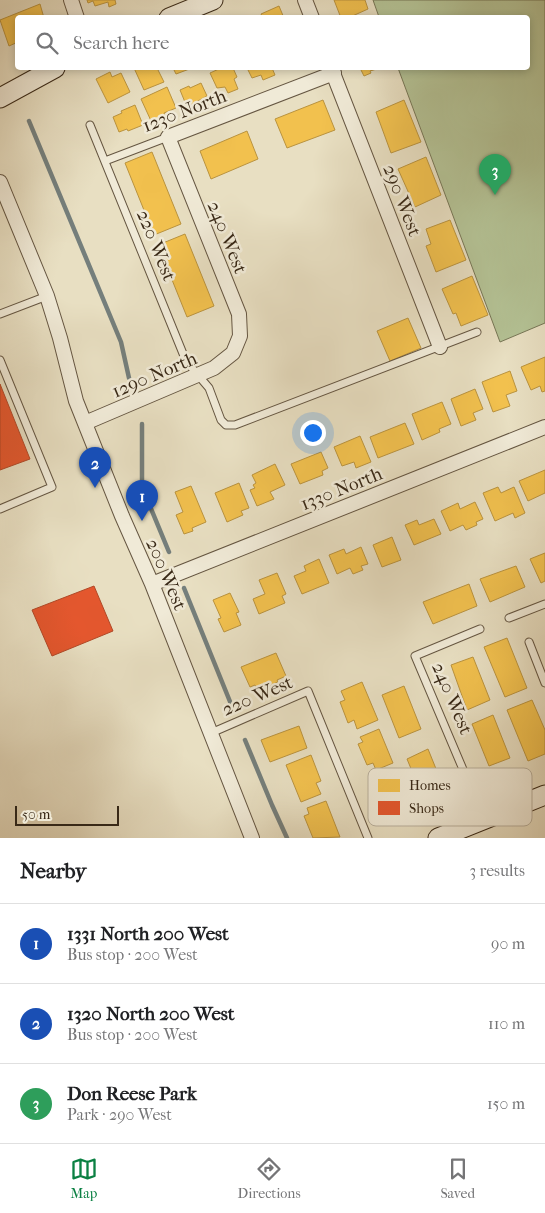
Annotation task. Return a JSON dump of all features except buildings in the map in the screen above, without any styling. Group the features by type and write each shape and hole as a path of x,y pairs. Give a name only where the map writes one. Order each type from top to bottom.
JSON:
{"main road":[{"path":"176,15 213,0"},
{"path":"0,98 51,70"},
{"path":"532,800 545,795"},
{"path":"438,838 469,826"}],"street":[{"path":"71,0 76,15"},
{"path":"305,0 311,15"},
{"name":"1230 North","path":"168,137 333,70"},
{"name":"290 West","path":"333,70 440,346"},
{"name":"240 West","path":"168,137 239,314 240,336 234,353"},
{"name":"200 West","path":"0,182 46,296 60,338 76,401 122,516 152,584 252,838"},
{"name":"1290 North","path":"85,423 198,376 214,368 234,353"},
{"name":"1330 North","path":"152,584 545,427"}],"lane":[{"name":"220 West","path":"90,125 186,361 209,388 222,420 226,425 235,425 477,332"},
{"name":"1230 North","path":"105,161 168,137"},
{"path":"0,314 46,296"},
{"path":"0,360 52,487 0,508"},
{"path":"509,618 545,604"},
{"name":"240 West","path":"462,768 415,656 480,629"},
{"path":"529,642 545,682"},
{"name":"220 West","path":"211,733 308,691 368,838"}],"green space":[{"path":"373,0 545,0 545,323 500,342 399,70 530,70 530,15 378,15"}],"waterway":[{"path":"29,121 121,342 129,378"},
{"path":"142,424 142,487 169,552"},
{"path":"184,588 233,709"},
{"path":"245,740 287,838"}],"place":[{"name":"Don Reese Park","path":"495,195"},
{"name":"1320 North 200 West","path":"95,488"},
{"name":"1331 North 200 West","path":"142,521"}]}
